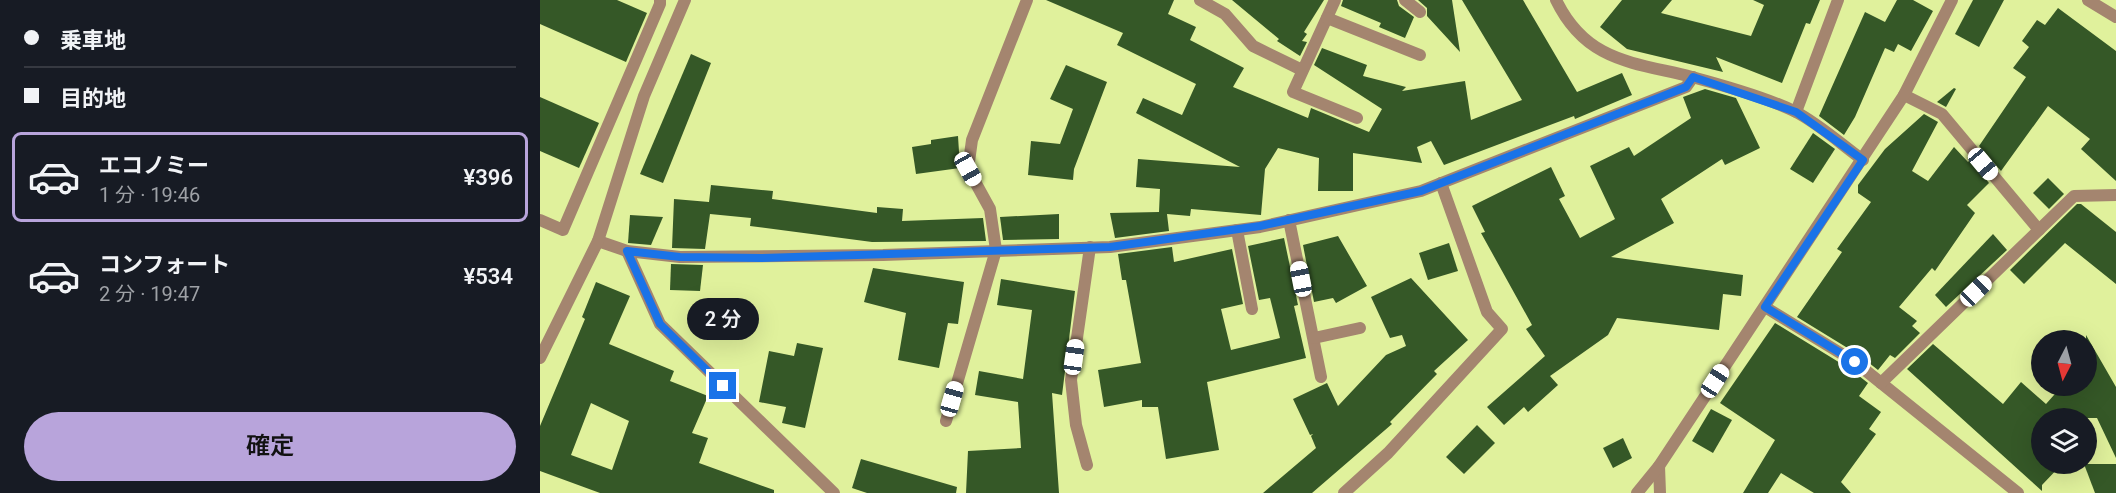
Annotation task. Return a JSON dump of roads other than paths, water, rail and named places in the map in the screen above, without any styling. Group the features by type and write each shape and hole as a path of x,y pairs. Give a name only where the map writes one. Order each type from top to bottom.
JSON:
{"street":[{"path":"540,220 564,230 660,0"},
{"path":"540,358 598,241 644,96 684,0"},
{"path":"946,421 996,250 990,209 968,169 972,140 1027,0"},
{"path":"1200,0 1225,14 1253,46 1302,70"},
{"path":"1335,0 1293,92 1358,118"},
{"path":"1405,0 1420,12"},
{"path":"1556,0 1585,41 1616,59 1693,77 1796,112 1863,160"},
{"path":"1796,112 1838,0"},
{"path":"1636,493 1659,466 1863,160 1904,95 1952,0"},
{"path":"2088,0 2116,17"},
{"path":"1327,18 1420,55"},
{"path":"598,241 627,251 680,257 762,258 1090,247 1237,230 1421,191 1686,87 1693,77"},
{"path":"1904,95 1942,114 2038,230"},
{"path":"1344,493 1388,453 1502,329 1487,312 1441,183"},
{"path":"1881,382 2074,196 2116,195"},
{"path":"1289,220 1321,377"},
{"path":"1237,230 1252,309"},
{"path":"1087,465 1076,425 1071,380 1090,247"},
{"path":"627,251 660,324 834,493"},
{"path":"1765,307 1855,362 2018,493"},
{"path":"1314,338 1360,328"},
{"path":"1659,466 1660,493"}]}
